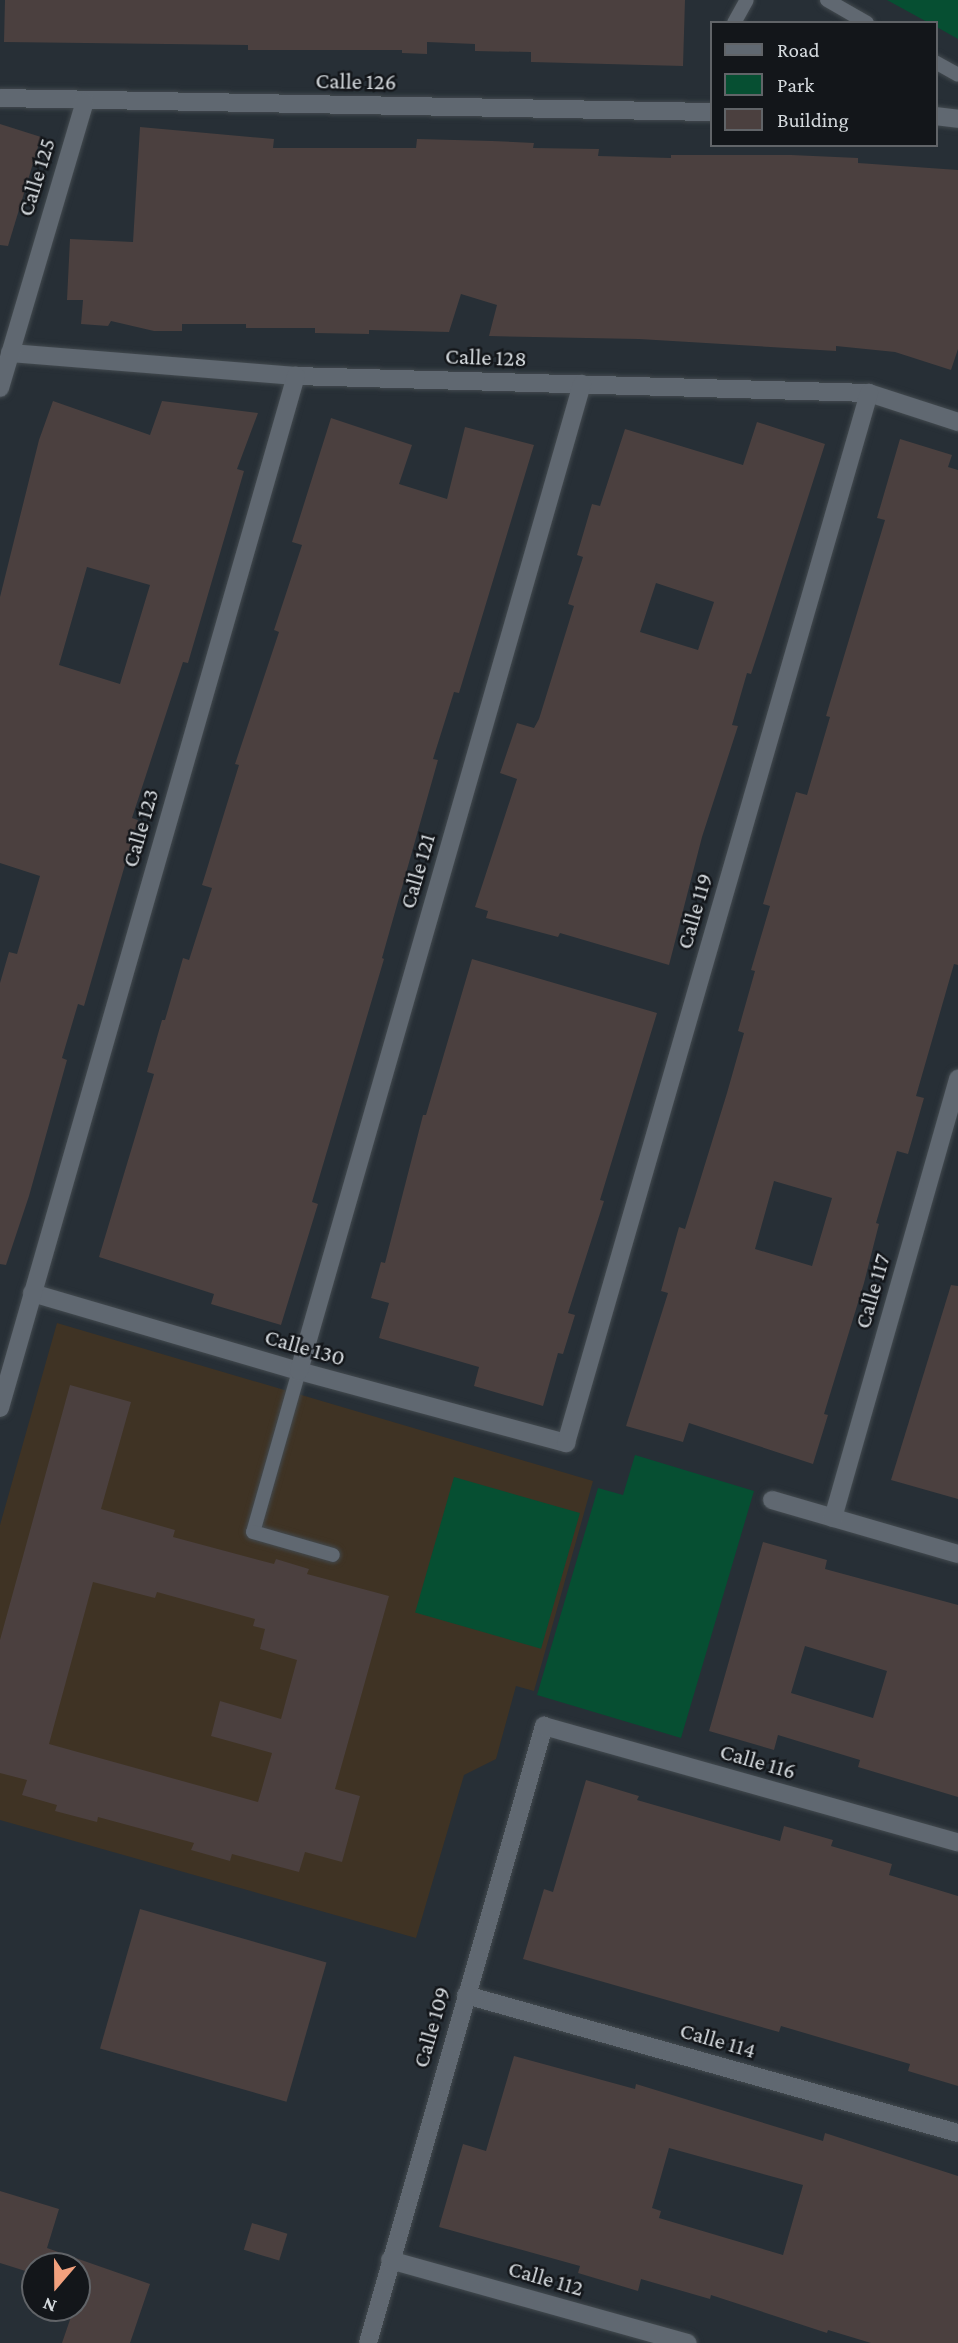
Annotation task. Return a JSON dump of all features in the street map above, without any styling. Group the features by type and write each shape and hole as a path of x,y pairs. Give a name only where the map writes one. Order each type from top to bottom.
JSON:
{"street":[{"name":"Calle 126","path":"0,98 710,112"},
{"name":"Calle 125","path":"0,388 85,101"},
{"path":"937,116 958,119"},
{"name":"Calle 128","path":"10,353 296,376 869,393 958,422"},
{"name":"Calle 123","path":"0,1408 296,376"},
{"name":"Calle 121","path":"299,1371 582,384"},
{"name":"Calle 119","path":"566,1443 869,393"},
{"name":"Calle 117","path":"833,1518 958,1078"},
{"name":"Calle 130","path":"32,1293 299,1371 566,1443"},
{"path":"772,1500 958,1554"},
{"name":"Calle 116","path":"544,1726 958,1842"},
{"name":"Calle 109","path":"368,2343 544,1726"},
{"name":"Calle 114","path":"466,1995 958,2133"},
{"name":"Calle 112","path":"390,2260 688,2343"}],"lane":[{"path":"735,21 747,0"},
{"path":"827,0 864,21"},
{"path":"937,63 958,75"},
{"path":"299,1371 253,1532 333,1555"}],"shaded area":[{"path":"57,1323 593,1481 534,1691 516,1686 496,1759 464,1775 416,1938 0,1820 0,1525"}],"green space":[{"path":"887,0 958,0 958,39 937,27 937,21 925,21"},
{"path":"635,1455 754,1491 681,1738 537,1695 598,1488 623,1495"},
{"path":"454,1477 580,1513 541,1649 415,1613"}],"building":[{"path":"5,0 685,0 683,66 531,62 531,52 475,51 475,44 427,42 427,54 402,53 402,50 248,50 248,45 4,42"},
{"path":"0,124 41,137 8,246 0,245"},
{"path":"140,127 274,139 273,148 416,148 417,139 492,141 534,143 533,148 599,149 598,156 671,158 671,155 791,155 858,158 858,163 958,170 958,349 951,370 895,352 836,346 836,351 639,339 489,336 497,305 461,294 449,332 369,330 369,334 315,333 315,328 246,328 246,324 182,324 182,331 154,331 111,321 108,326 81,324 83,300 67,300 70,239 133,242"},
{"path":"53,401 150,435 162,401 258,413 237,469 244,471 188,663 183,662 132,818 138,820 84,1006 78,1004 62,1058 67,1060 29,1196 6,1265 0,1264 0,983 9,952 17,954 40,876 0,863 0,597 39,440","holes":["87,567 150,585 120,684 59,665"]},
{"path":"331,418 412,445 399,484 447,499 465,427 534,445 459,693 454,692 433,759 438,760 382,958 384,959 312,1202 318,1204 281,1325 211,1304 214,1294 99,1257 154,1074 147,1072 162,1020 165,1020 183,958 189,960 212,888 202,885 239,765 235,764 279,632 274,630 302,545 292,542"},
{"path":"757,422 825,444 751,674 747,673 732,725 738,726 702,837 669,965 560,933 558,937 486,918 488,911 475,907 517,779 500,773 517,723 534,728 539,719 574,606 568,604 583,557 577,555 592,504 600,506 625,429 743,465","holes":["656,583 714,602 698,650 640,632"]},
{"path":"900,439 952,455 948,467 958,470 958,965 954,964 916,1096 924,1098 908,1154 897,1151 876,1223 879,1224 864,1283 824,1414 828,1415 813,1464 689,1423 683,1442 626,1426 668,1293 661,1291 679,1227 685,1229 744,1033 738,1031 755,971 751,970 770,906 763,904 796,792 807,795 830,717 826,716 885,520 877,518","holes":["774,1181 832,1198 812,1266 755,1249"]},
{"path":"472,959 657,1013 600,1200 604,1201 568,1313 575,1315 563,1354 558,1353 543,1406 474,1386 479,1367 379,1338 389,1303 371,1298 381,1262 385,1263 423,1115 426,1115"},
{"path":"951,1285 958,1286 958,1499 891,1480"},
{"path":"70,1385 131,1402 101,1509 175,1530 173,1537 274,1564 276,1559 309,1569 307,1574 389,1596 335,1789 360,1796 342,1862 305,1852 299,1872 232,1854 230,1861 191,1850 194,1843 98,1817 97,1822 55,1811 57,1805 22,1795 27,1780 0,1773 0,1640","holes":["93,1582 155,1598 157,1592 255,1619 253,1626 265,1629 260,1649 297,1660 281,1719 220,1701 211,1736 272,1753 258,1802 49,1744"]},
{"path":"763,1542 827,1560 825,1569 958,1605 958,1797 858,1767 860,1760 778,1735 774,1750 709,1731","holes":["805,1646 887,1671 873,1718 791,1693"]},
{"path":"586,1780 639,1796 637,1800 780,1841 784,1826 833,1840 831,1846 892,1864 889,1875 958,1896 958,2086 908,2071 910,2064 781,2026 779,2032 523,1959 544,1889 553,1892"},
{"path":"140,1909 326,1962 287,2102 100,2048"},
{"path":"514,2056 635,2089 636,2084 823,2141 825,2133 958,2176 958,2343 871,2343 828,2330 827,2333 711,2295 710,2299 641,2279 638,2291 578,2273 580,2266 439,2227 463,2144 486,2151","holes":["669,2148 803,2185 783,2255 659,2218 661,2211 652,2208"]},
{"path":"0,2191 59,2209 47,2248 58,2252 21,2252 21,2270 0,2263"},
{"path":"252,2223 287,2234 279,2261 244,2250"},
{"path":"91,2263 150,2284 130,2343 62,2343 69,2322 91,2322"}]}
